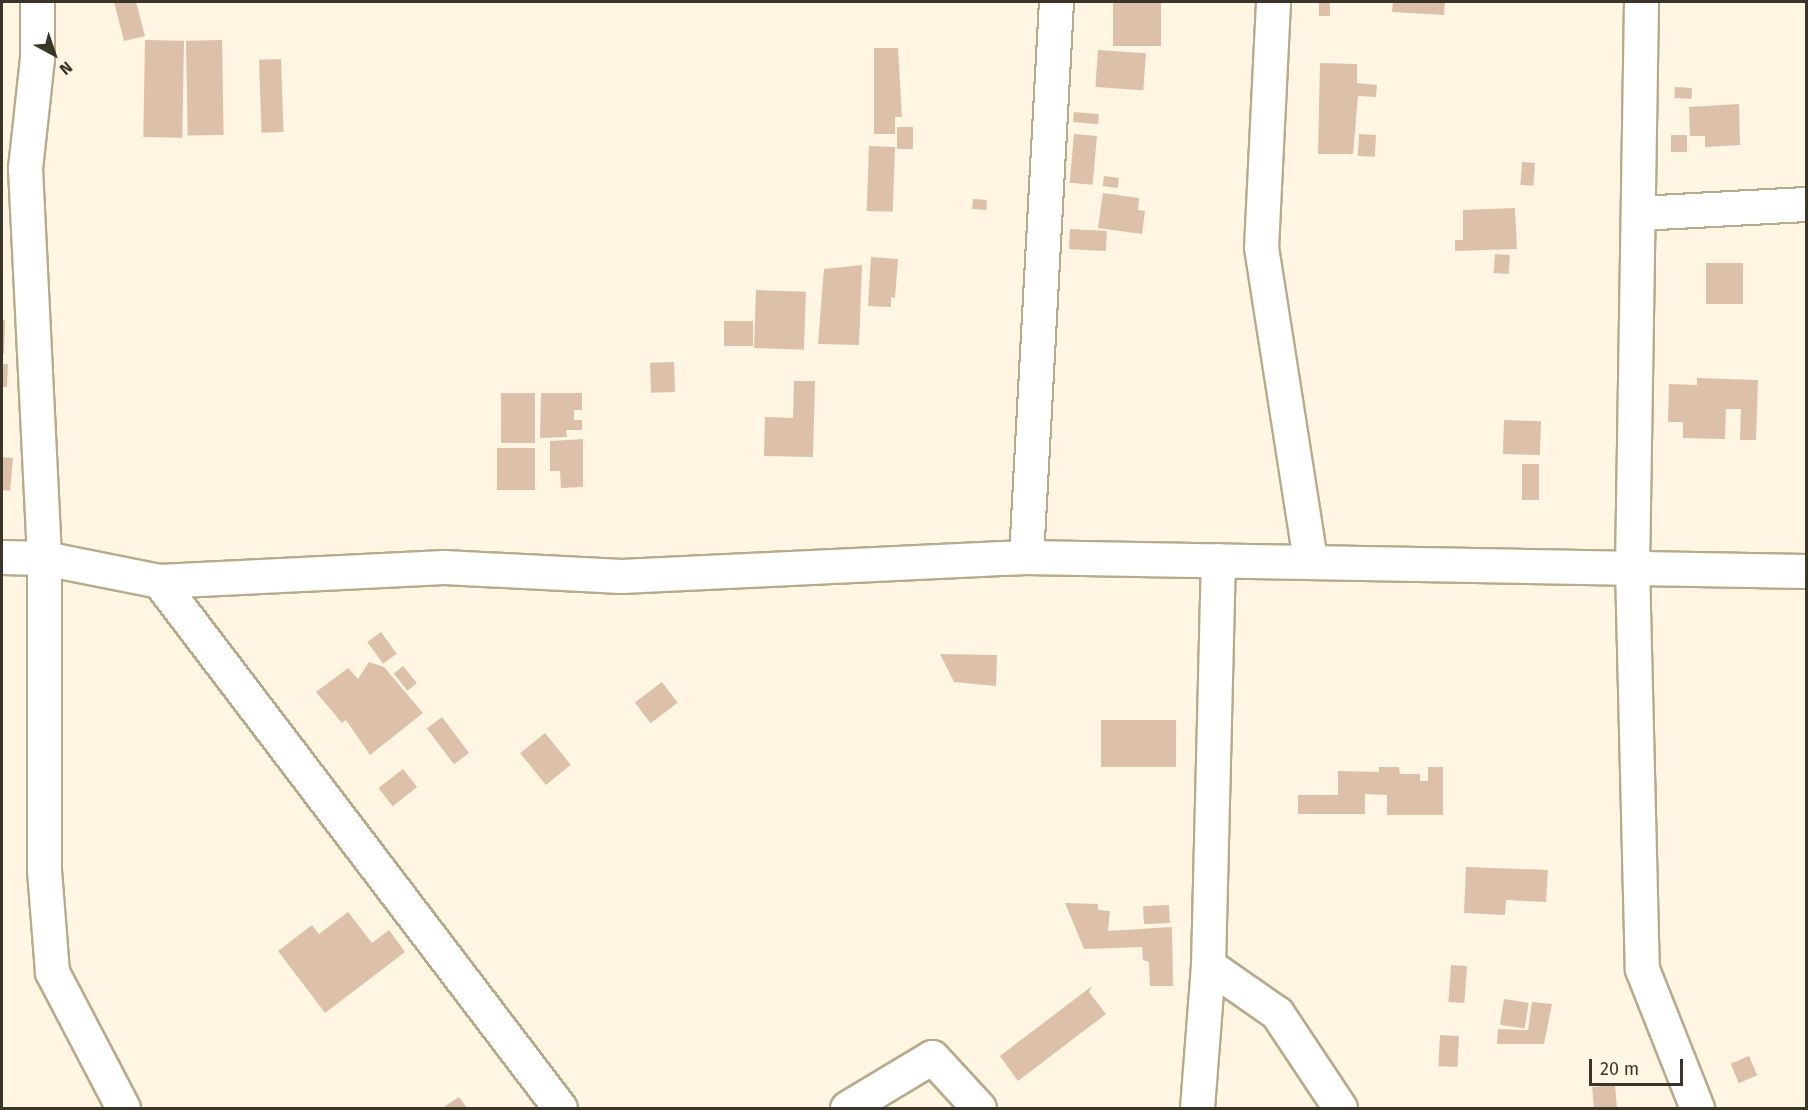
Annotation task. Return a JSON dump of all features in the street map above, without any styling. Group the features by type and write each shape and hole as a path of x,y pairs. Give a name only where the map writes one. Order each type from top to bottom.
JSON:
{"street":[{"path":"37,2 37,58 13,168 44,558 44,870 52,972 123,1108"},
{"path":"1026,557 1056,2"},
{"path":"1273,2 1261,247 1310,561"},
{"path":"1641,2 1632,567 1642,969 1697,1108"},
{"path":"1639,213 1806,204"},
{"path":"2,557 44,558 159,581 444,567 621,576 1026,557 1806,570"},
{"path":"1197,1108 1208,965 1218,560"},
{"path":"159,581 560,1108"},
{"path":"1208,965 1277,1013 1340,1108"},
{"path":"847,1108 932,1057 979,1108"}],"building":[{"path":"114,2 136,2 145,36 124,41"},
{"path":"1113,2 1161,2 1161,46 1113,46"},
{"path":"1319,2 1330,2 1330,16 1319,16"},
{"path":"1393,2 1445,2 1444,15 1392,12"},
{"path":"145,40 184,41 182,138 143,137"},
{"path":"222,40 224,135 188,136 186,41"},
{"path":"874,48 898,48 902,117 895,117 895,134 874,134"},
{"path":"1098,50 1146,53 1143,90 1095,87"},
{"path":"281,59 284,132 262,133 259,60"},
{"path":"1320,63 1357,64 1357,83 1377,85 1376,97 1358,96 1353,154 1318,154"},
{"path":"1675,87 1692,88 1691,99 1674,98"},
{"path":"1739,104 1740,145 1705,147 1705,136 1690,136 1689,107"},
{"path":"1074,112 1099,114 1098,124 1073,122"},
{"path":"897,127 913,127 913,149 897,149"},
{"path":"1074,134 1097,136 1093,185 1070,183"},
{"path":"1359,134 1376,135 1375,157 1358,156"},
{"path":"1671,135 1687,135 1687,152 1671,152"},
{"path":"869,146 895,147 893,212 867,211"},
{"path":"1522,162 1535,163 1533,186 1520,185"},
{"path":"1104,176 1119,178 1117,188 1103,186"},
{"path":"1103,193 1139,198 1138,210 1145,211 1142,234 1098,228"},
{"path":"973,199 987,200 986,210 972,209"},
{"path":"1515,208 1517,249 1455,251 1455,240 1463,240 1463,210"},
{"path":"1070,229 1107,231 1106,251 1069,249"},
{"path":"1495,254 1510,255 1509,274 1494,273"},
{"path":"871,257 898,259 895,298 891,297 891,307 868,306"},
{"path":"1706,263 1743,263 1743,304 1706,304"},
{"path":"862,265 859,345 818,344 824,269"},
{"path":"756,290 806,292 804,350 754,348"},
{"path":"2,320 5,320 4,354 2,354"},
{"path":"724,321 753,321 753,346 724,346"},
{"path":"674,362 675,392 651,393 650,363"},
{"path":"2,364 8,364 7,387 2,387"},
{"path":"1697,378 1758,380 1756,440 1740,440 1741,409 1726,409 1725,439 1683,438 1683,422 1668,422 1669,384 1697,385"},
{"path":"794,381 815,381 813,457 764,456 765,417 793,418"},
{"path":"501,393 535,393 535,443 501,443"},
{"path":"541,393 582,393 582,410 574,410 574,420 582,420 582,430 566,430 567,437 540,438"},
{"path":"1504,420 1541,421 1540,455 1503,454"},
{"path":"583,439 583,487 561,488 560,471 550,471 550,441"},
{"path":"497,448 535,448 535,490 497,490"},
{"path":"2,457 13,458 10,491 2,490"},
{"path":"1522,464 1539,464 1539,500 1522,500"},
{"path":"381,632 397,654 383,664 367,642"},
{"path":"940,654 997,655 996,686 954,682"},
{"path":"369,662 384,667 423,713 370,755 346,720 342,723 316,692 348,668 358,679"},
{"path":"403,666 417,683 408,691 394,674"},
{"path":"662,682 678,703 650,723 635,702"},
{"path":"442,717 469,753 454,764 427,728"},
{"path":"1101,720 1176,720 1176,767 1101,767"},
{"path":"545,733 571,765 546,785 520,753"},
{"path":"1379,767 1399,767 1400,774 1420,774 1420,781 1428,781 1428,767 1443,767 1443,815 1387,815 1387,795 1365,794 1365,814 1298,814 1298,795 1338,795 1338,771 1379,772"},
{"path":"403,769 417,787 393,806 379,788"},
{"path":"1466,867 1548,870 1546,902 1506,900 1505,915 1464,913"},
{"path":"1065,903 1098,904 1098,910 1110,911 1108,931 1172,927 1173,986 1150,986 1149,962 1143,960 1142,947 1084,949"},
{"path":"1169,905 1170,923 1144,924 1143,906"},
{"path":"348,912 372,943 389,930 405,952 325,1013 278,951 312,925 319,934"},
{"path":"1451,965 1467,966 1464,1003 1448,1002"},
{"path":"1092,986 1089,992 1106,1014 1018,1081 1000,1056"},
{"path":"1504,999 1529,1003 1525,1029 1500,1025"},
{"path":"1532,1002 1552,1004 1544,1044 1497,1044 1498,1029 1528,1030"},
{"path":"1440,1035 1459,1036 1457,1067 1438,1066"},
{"path":"1749,1056 1757,1075 1739,1083 1731,1064"},
{"path":"1615,1085 1617,1108 1594,1108 1592,1087"},
{"path":"459,1097 467,1108 442,1108"}]}
